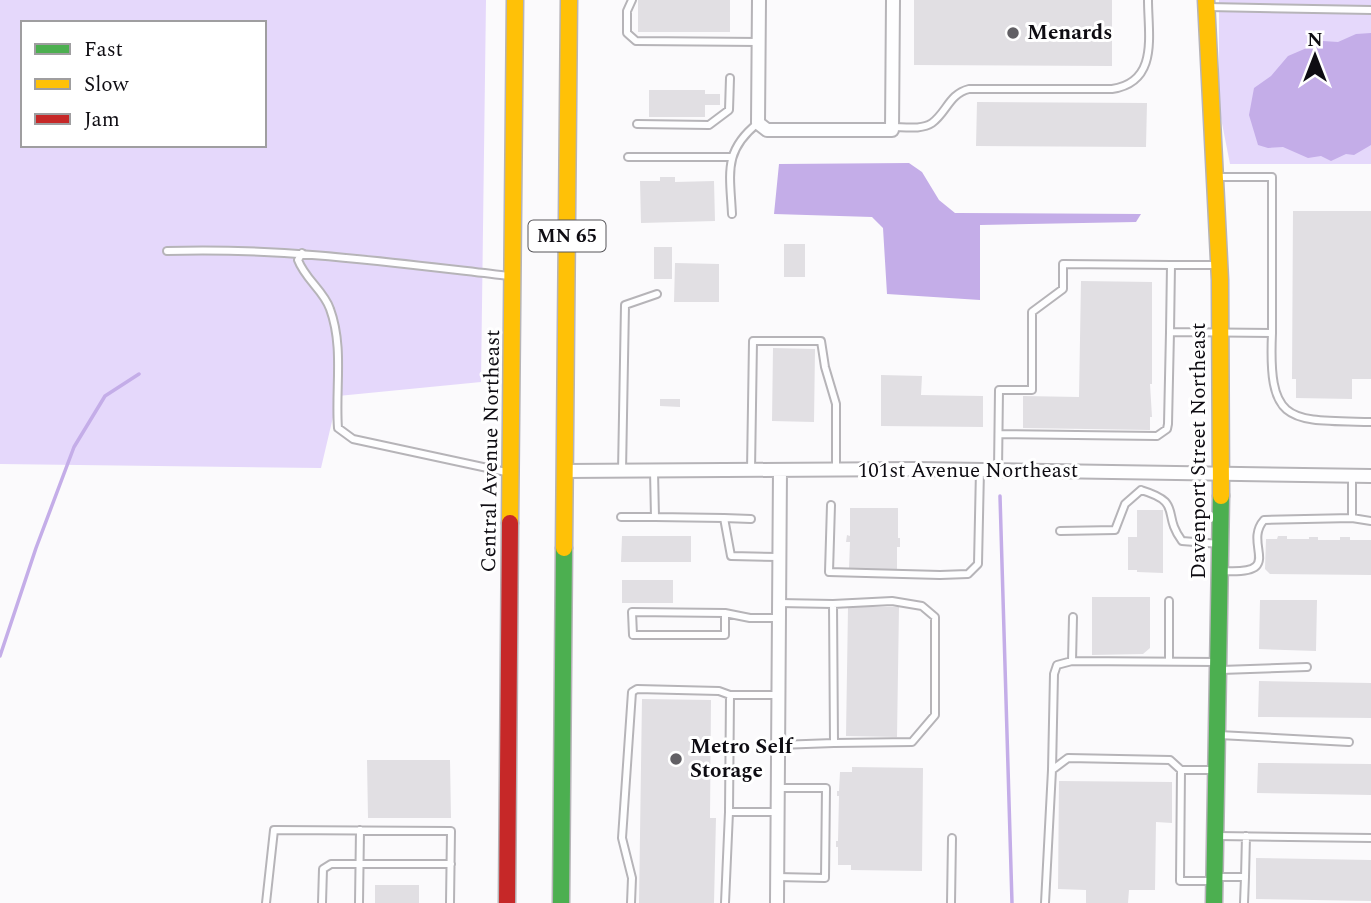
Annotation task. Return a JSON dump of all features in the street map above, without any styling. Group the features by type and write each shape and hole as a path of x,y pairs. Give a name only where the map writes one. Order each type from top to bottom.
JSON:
{"main road":[{"name":"Central Avenue Northeast","path":"507,903 515,0"},
{"name":"MN 65","path":"561,903 569,0"},
{"name":"Davenport Street Northeast","path":"1206,3 1208,95 1220,265 1221,332 1214,903"}],"street":[{"path":"759,0 763,127 892,130 894,0"},
{"path":"777,903 780,470"},
{"name":"101st Avenue Northeast","path":"565,471 980,470 1371,476"}],"lane":[{"path":"632,0 627,11 627,33 636,41 759,42"},
{"path":"892,127 915,127 931,123 955,95 969,89 1112,89 1128,85 1140,75 1147,62 1148,0"},
{"path":"1206,3 1371,10"},
{"path":"637,124 709,125 729,110 730,78"},
{"path":"732,214 732,157 744,134 763,127"},
{"path":"628,157 732,157"},
{"path":"1215,177 1272,177 1271,367 1273,385 1279,400 1287,410 1300,418 1371,422"},
{"path":"167,251 224,249 302,253 514,276"},
{"path":"302,253 298,260 302,270 330,306 335,326 338,343 338,428 353,439 512,473"},
{"path":"999,471 999,390 1032,390 1032,312 1063,289 1063,264 1220,265"},
{"path":"999,434 1157,436 1167,429 1171,265"},
{"path":"622,471 625,305 657,294"},
{"path":"1170,332 1272,332"},
{"path":"751,470 753,341 821,341 825,367 836,404 836,470"},
{"path":"831,505 829,572 968,574 978,564 980,470"},
{"path":"654,471 655,517"},
{"path":"1141,472 1141,491"},
{"path":"1352,476 1352,518"},
{"path":"1060,531 1115,530 1125,504 1141,491"},
{"path":"1141,491 1162,496 1168,503 1176,533 1182,541 1220,544"},
{"path":"621,517 751,519"},
{"path":"724,518 731,556 779,557"},
{"path":"1220,570 1253,570 1258,564 1260,528 1264,520 1352,518 1371,521"},
{"path":"778,744 912,743 935,715 935,617 922,606 892,601 779,603"},
{"path":"1169,601 1169,661"},
{"path":"833,604 834,743"},
{"path":"725,613 725,635 633,635 632,612 725,613 750,618 779,618"},
{"path":"1072,661 1073,617"},
{"path":"1045,903 1054,674 1057,665 1072,661 1169,661 1219,666 1307,667"},
{"path":"631,903 632,878 622,838 632,692 638,689 778,695"},
{"path":"725,903 730,695"},
{"path":"1217,735 1349,741"},
{"path":"1052,770 1068,758 1170,760 1181,770 1217,770"},
{"path":"1181,770 1180,881 1245,877"},
{"path":"777,877 824,878 826,788 778,788"},
{"path":"729,812 777,812"},
{"path":"266,903 274,830 451,831 450,903"},
{"path":"359,903 360,830"},
{"path":"1216,836 1371,838"},
{"path":"1244,903 1246,836"},
{"path":"951,903 953,838"},
{"path":"322,903 323,869 331,864 451,864"}],"shaded area":[{"path":"0,0 486,0 481,382 338,396 321,468 0,464"},
{"path":"1219,0 1371,0 1371,164 1230,164 1219,108"},
{"path":"1371,33 1371,145 1354,155 1346,154 1331,161 1321,156 1308,158 1283,147 1268,148 1258,145 1249,115 1254,88 1271,76 1288,56 1323,41 1338,42 1356,34"},
{"path":"909,163 922,172 939,200 955,213 1141,214 1136,222 980,225 980,300 887,294 883,228 872,217 774,214 779,164"}],"building":[{"path":"638,0 730,0 730,32 638,32"},
{"name":"Menards","path":"914,0 1112,0 1112,66 914,65"},
{"path":"649,90 705,90 705,94 720,94 720,105 705,105 705,117 649,117"},
{"path":"977,102 1147,103 1146,147 976,146"},
{"path":"660,177 675,177 675,182 714,181 715,221 641,223 640,181 660,181"},
{"path":"1293,211 1371,211 1371,379 1352,379 1352,399 1296,398 1296,379 1292,379"},
{"path":"784,244 805,244 805,277 784,277"},
{"path":"654,247 672,247 672,279 654,279"},
{"path":"675,263 719,264 719,302 674,302"},
{"path":"1081,281 1152,282 1150,430 1023,428 1023,396 1079,397"},
{"path":"773,348 815,349 814,422 772,421"},
{"path":"881,375 922,376 921,395 983,396 983,427 881,426"},
{"path":"660,399 680,399 680,407 660,406"},
{"path":"850,508 898,508 900,547 897,547 897,570 849,569 850,542 846,542 847,535 850,536"},
{"path":"1137,510 1163,510 1163,573 1128,570 1128,537 1137,537"},
{"path":"622,536 691,536 691,562 621,562"},
{"path":"1278,536 1287,536 1287,539 1318,537 1318,540 1340,540 1340,537 1350,537 1350,540 1371,540 1371,575 1270,574 1265,569 1266,539 1277,539"},
{"path":"622,580 673,580 673,603 622,603"},
{"path":"1092,597 1150,597 1150,648 1143,654 1092,655"},
{"path":"1260,600 1317,600 1316,651 1259,649"},
{"path":"848,607 899,607 897,737 846,736"},
{"path":"1259,681 1371,683 1371,718 1258,717"},
{"name":"Metro Self Storage","path":"642,699 711,700 710,818 716,818 714,903 639,903"},
{"path":"367,760 450,760 451,818 368,818"},
{"path":"1258,763 1371,764 1371,795 1257,793"},
{"path":"852,767 923,768 922,871 851,870 851,865 838,865 837,791 840,772 852,772"},
{"path":"1059,781 1172,782 1172,823 1156,822 1155,890 1129,890 1128,903 1086,903 1086,890 1058,889"},
{"path":"1256,858 1371,860 1371,901 1256,899"},
{"path":"375,885 419,885 419,903 375,903"}],"waterway":[{"path":"0,656 36,548 74,447 105,396 139,374"},
{"path":"1000,496 1012,903"}],"traffic: fast":[{"path":"1214,903 1221,496"},
{"path":"561,903 564,548"}],"traffic: slow":[{"path":"510,523 515,0"},
{"path":"564,548 569,0"},
{"path":"1206,0 1220,280 1221,496"}],"traffic: jam":[{"path":"507,903 510,523"}],"place":[{"name":"Menards","path":"1013,33"},
{"name":"Metro Self Storage","path":"676,759"}]}
